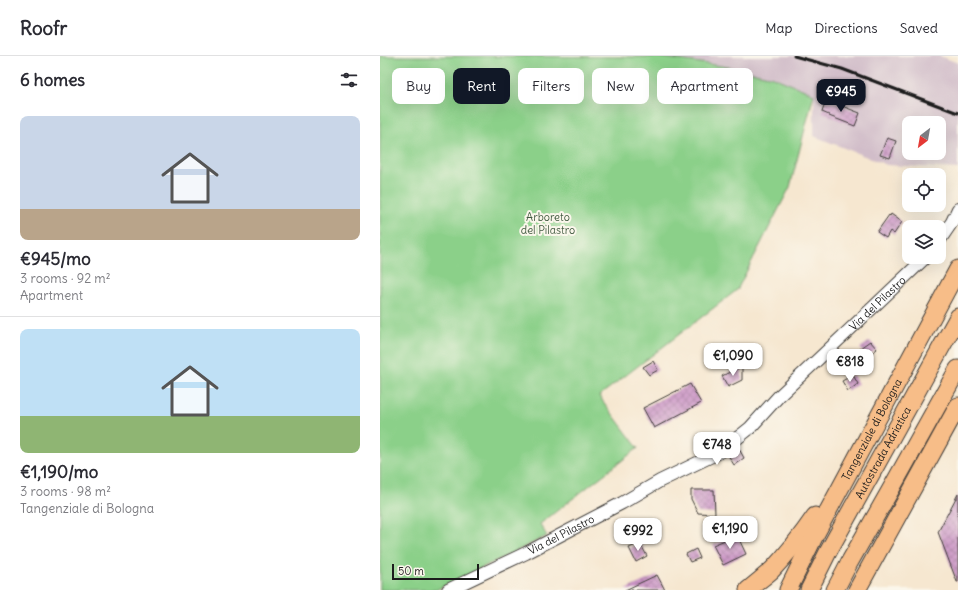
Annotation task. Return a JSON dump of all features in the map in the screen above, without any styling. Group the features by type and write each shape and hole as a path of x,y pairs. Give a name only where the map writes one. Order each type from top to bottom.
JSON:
{"highway":[{"name":"Tangenziale di Bologna","path":"788,590 814,537 958,269"},
{"name":"Autostrada Adriatica","path":"809,590 828,552 958,317"},
{"path":"835,590 958,369"},
{"path":"857,590 958,406"},
{"path":"748,590 771,570 801,535 868,438"}],"street":[{"path":"946,231 958,209"},
{"name":"Via del Pilastro","path":"448,590 526,553 622,503 660,481 720,452 750,428 779,396 919,264"}],"shaded area":[{"path":"645,56 940,56 958,63 958,169 887,165 814,136 814,94 773,77 753,72 753,68 729,67"}],"green space":[{"name":"Arboreto del Pilastro","path":"380,56 658,57 733,68 657,68 657,104 753,104 753,72 773,77 814,94 790,187 737,290 599,396 638,448 540,524 547,536 436,590 380,590"}],"building":[{"path":"826,101 860,113 855,126 822,112"},
{"path":"887,138 896,141 890,158 880,155"},
{"path":"891,214 902,222 894,234 890,231 886,238 877,232 889,215 890,216"},
{"path":"870,341 877,349 867,357 860,348"},
{"path":"653,361 658,370 649,375 643,367"},
{"path":"742,366 742,380 728,387 722,376"},
{"path":"853,375 858,384 848,391 842,381"},
{"path":"690,384 701,403 654,428 643,408"},
{"path":"738,447 744,458 734,465 728,455"},
{"path":"691,490 714,490 715,514 698,513 691,499"},
{"path":"958,494 958,582 957,582 938,532"},
{"path":"631,525 638,535 630,540 624,530"},
{"path":"737,535 746,554 723,565 713,545"},
{"path":"640,543 647,556 636,562 629,548"},
{"path":"696,549 700,558 690,562 686,554"},
{"path":"657,575 665,590 625,590"}],"railway":[{"path":"794,56 842,69 958,113"}]}
